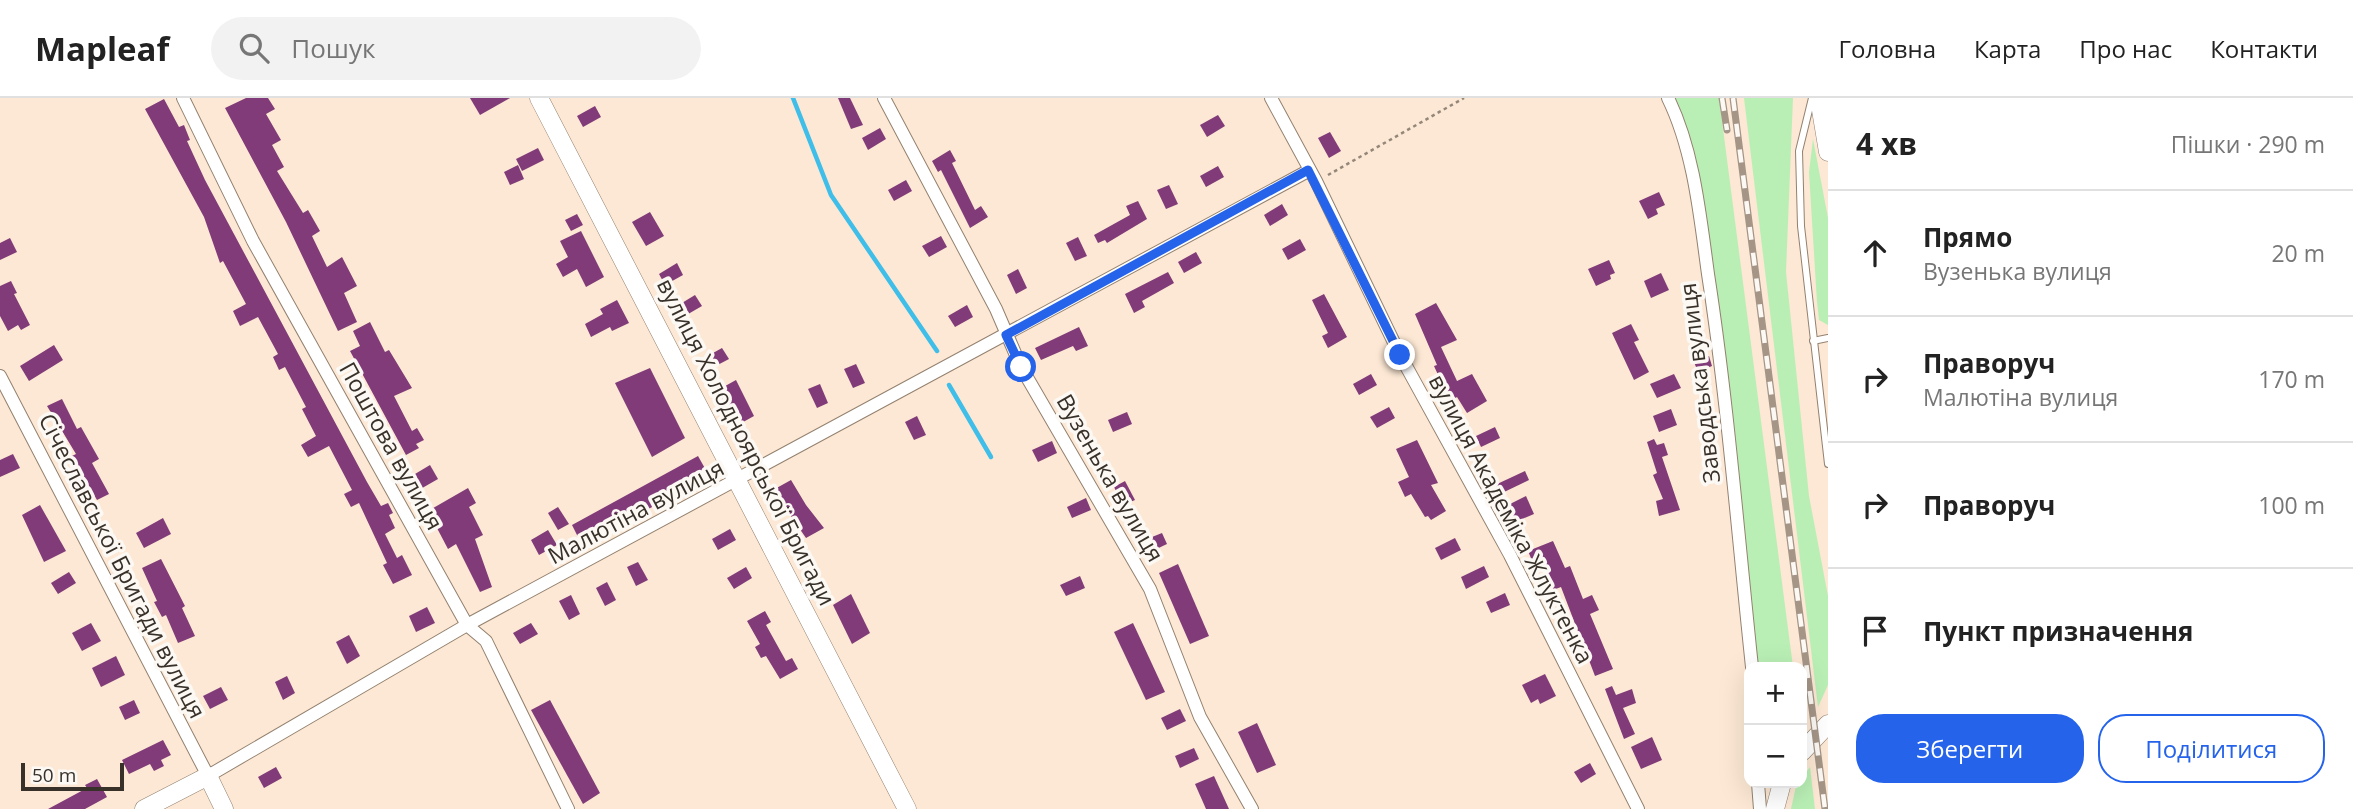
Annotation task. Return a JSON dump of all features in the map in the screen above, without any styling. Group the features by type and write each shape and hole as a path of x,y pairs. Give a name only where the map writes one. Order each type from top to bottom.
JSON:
{"street":[{"name":"Поштова вулиця","path":"183,98 253,241 467,625 486,641 568,809"},
{"name":"вулиця Холодноярської Бригади","path":"538,98 907,809"},
{"name":"Вузенька вулиця","path":"884,98 996,309 1006,335 1150,589 1200,717 1252,809"},
{"name":"вулиця Академіка Жлуктенка","path":"1271,98 1316,181 1400,355 1510,555 1638,809"},
{"name":"Заводська вулиця","path":"1668,98 1679,120 1700,216 1715,319 1751,662"},
{"path":"1819,98 1828,152"},
{"name":"Малютіна вулиця","path":"208,776 467,625 739,481 1308,170"},
{"name":"Січеславської Бригади вулиця","path":"0,376 208,776"},
{"path":"1807,747 1828,724"},
{"path":"144,809 208,776 224,809"},
{"path":"1758,788 1760,809"},
{"path":"1775,809 1781,788"}],"lane":[{"path":"1812,98 1799,151 1801,226 1828,464"},
{"path":"1812,341 1828,338"}],"path":[{"path":"1316,181 1464,98"}],"green space":[{"path":"1673,98 1719,98 1792,662 1753,662 1712,255 1683,120"},
{"path":"1744,98 1793,98 1786,272 1809,496 1828,596 1828,685 1818,707"},
{"path":"1813,139 1828,218 1828,325 1819,320 1817,302 1809,172"},
{"path":"1810,767 1815,809 1791,809 1796,788 1807,788 1807,771"}],"building":[{"path":"246,98 268,98 275,109 266,114 281,140 272,145 284,167 277,171 303,213 308,210 320,231 312,236 327,267 342,257 357,286 344,293 357,322 338,331 286,222 225,108"},
{"path":"470,98 510,98 480,115"},
{"path":"838,98 850,98 863,125 851,129"},
{"path":"164,99 179,127 184,125 190,140 187,141 205,180 367,482 381,506 388,503 393,513 389,515 395,528 385,534 397,558 402,555 412,575 393,584 383,565 387,563 359,503 351,507 344,494 352,490 329,446 308,457 301,445 316,436 302,409 306,407 285,367 279,370 273,357 278,354 258,317 240,326 233,311 246,304 223,261 220,263 204,217 145,109"},
{"path":"595,106 601,117 583,127 577,116"},
{"path":"1218,115 1225,126 1207,137 1200,125"},
{"path":"880,128 886,139 868,150 862,138"},
{"path":"1330,132 1341,151 1329,158 1318,138"},
{"path":"538,148 544,160 522,171 516,159"},
{"path":"950,150 956,161 952,163 975,210 981,206 988,217 970,228 941,170 938,172 932,161"},
{"path":"518,165 524,179 510,185 504,172"},
{"path":"1218,166 1224,177 1206,187 1200,176"},
{"path":"906,180 912,191 894,201 888,190"},
{"path":"1169,185 1178,204 1166,209 1157,190"},
{"path":"1659,192 1665,205 1656,209 1658,214 1648,219 1639,201"},
{"path":"1138,201 1147,219 1107,243 1105,240 1098,243 1094,235 1130,215 1126,206"},
{"path":"1282,204 1288,215 1270,226 1264,215"},
{"path":"650,212 664,236 646,246 632,222"},
{"path":"577,214 583,225 571,231 565,220"},
{"path":"581,231 604,277 586,287 577,269 563,277 556,264 568,257 560,241"},
{"path":"941,236 947,247 929,257 922,246"},
{"path":"1078,237 1087,256 1075,261 1066,243"},
{"path":"10,238 17,252 0,260 0,243"},
{"path":"1300,239 1306,250 1288,260 1282,249"},
{"path":"1196,252 1202,263 1184,273 1178,262"},
{"path":"1609,260 1615,273 1610,275 1611,279 1596,286 1588,269"},
{"path":"677,263 683,275 665,285 659,274"},
{"path":"1018,269 1027,288 1016,294 1007,275"},
{"path":"1168,272 1174,283 1142,301 1145,307 1134,313 1125,294"},
{"path":"1661,273 1669,290 1651,298 1644,281"},
{"path":"11,281 17,293 14,294 30,325 21,330 18,325 8,331 0,316 0,286"},
{"path":"1324,294 1347,337 1328,348 1322,336 1328,333 1312,300"},
{"path":"695,295 702,306 683,317 677,306"},
{"path":"617,300 629,323 612,331 610,327 591,337 585,324 603,314 600,309"},
{"path":"1436,303 1457,340 1441,347 1457,381 1472,374 1487,401 1467,413 1457,397 1449,402 1441,390 1444,388 1434,366 1437,365 1415,314"},
{"path":"967,305 973,317 955,327 948,316"},
{"path":"370,322 385,352 389,350 412,388 394,396 412,431 417,428 424,440 416,444 419,448 406,455 350,351 360,346 353,331"},
{"path":"1631,324 1639,340 1634,342 1649,372 1634,380 1612,333"},
{"path":"1079,327 1088,346 1076,351 1073,346 1041,360 1035,348"},
{"path":"54,345 63,360 29,381 20,366"},
{"path":"722,348 729,359 710,369 704,358"},
{"path":"1709,356 1712,366 1698,372 1694,362"},
{"path":"856,364 865,383 853,388 844,369"},
{"path":"650,368 685,438 652,457 615,383"},
{"path":"1371,374 1377,385 1359,395 1353,384"},
{"path":"1674,374 1681,388 1657,398 1650,384"},
{"path":"736,380 754,416 736,426 718,390"},
{"path":"820,384 828,403 817,408 808,389"},
{"path":"62,399 77,429 81,427 99,459 92,463 109,494 97,500 72,456 76,454 47,406"},
{"path":"1389,407 1395,418 1377,428 1370,417"},
{"path":"1671,409 1677,425 1659,432 1653,416"},
{"path":"1127,412 1132,424 1113,432 1108,420"},
{"path":"917,416 926,435 914,440 905,422"},
{"path":"1495,427 1500,438 1481,447 1476,436"},
{"path":"1654,439 1657,445 1664,443 1668,455 1662,457 1680,510 1659,516 1656,501 1663,499 1653,475 1657,473 1647,442"},
{"path":"1417,440 1438,483 1431,485 1446,511 1431,520 1428,516 1425,517 1411,494 1405,497 1398,482 1409,477 1396,449"},
{"path":"1052,441 1057,453 1038,462 1032,450"},
{"path":"13,454 20,468 0,477 0,460"},
{"path":"698,456 707,472 676,489 678,493 582,545 572,525"},
{"path":"430,465 438,479 417,491 410,477"},
{"path":"1525,471 1529,480 1500,494 1495,485"},
{"path":"791,480 824,528 806,538 773,490"},
{"path":"1125,481 1135,500 1123,505 1114,487"},
{"path":"468,488 476,503 469,507 483,535 475,539 492,587 480,592 456,544 448,549 428,511"},
{"path":"1526,496 1534,514 1515,522 1508,505"},
{"path":"1086,498 1091,510 1072,518 1067,507"},
{"path":"40,505 66,551 44,562 22,515"},
{"path":"558,507 569,524 558,530 548,513"},
{"path":"163,518 171,534 144,548 136,533"},
{"path":"730,529 736,540 718,550 712,539"},
{"path":"548,530 557,545 539,555 531,540"},
{"path":"1162,533 1167,544 1148,553 1142,541"},
{"path":"1455,538 1461,550 1441,560 1435,548"},
{"path":"1553,541 1565,568 1570,566 1583,599 1592,595 1599,610 1590,614 1613,669 1595,676 1561,587 1553,590 1541,560 1533,563 1528,551"},
{"path":"161,559 185,606 182,608 195,636 178,643 166,615 162,617 154,602 157,601 142,568"},
{"path":"638,562 648,580 636,586 627,567"},
{"path":"1178,564 1209,636 1190,644 1159,573"},
{"path":"1484,566 1489,577 1466,589 1461,577"},
{"path":"746,567 752,578 734,589 727,578"},
{"path":"69,572 76,583 58,594 51,583"},
{"path":"1080,576 1085,588 1066,596 1060,585"},
{"path":"607,582 616,600 605,606 596,588"},
{"path":"1505,593 1510,605 1491,613 1486,602"},
{"path":"851,594 870,633 852,644 833,605"},
{"path":"571,595 580,614 569,620 559,601"},
{"path":"427,607 435,623 416,632 409,616"},
{"path":"765,611 771,622 766,625 786,661 792,658 798,669 780,679 766,656 761,658 755,647 760,644 747,621"},
{"path":"91,623 101,641 82,651 72,633"},
{"path":"531,623 538,634 520,644 513,633"},
{"path":"1133,623 1165,692 1146,700 1114,632"},
{"path":"349,635 360,656 347,664 336,642"},
{"path":"116,656 125,675 101,687 92,668"},
{"path":"1545,674 1556,696 1540,704 1538,699 1531,703 1522,685"},
{"path":"287,676 295,693 283,700 275,682"},
{"path":"1612,686 1616,695 1632,689 1636,703 1623,708 1635,734 1624,739 1605,689"},
{"path":"221,687 228,700 210,709 203,696"},
{"path":"134,700 140,713 125,720 119,707"},
{"path":"550,700 600,793 583,804 531,710"},
{"path":"1180,709 1186,721 1167,730 1161,718"},
{"path":"1257,723 1276,765 1257,773 1238,732"},
{"path":"1652,737 1662,760 1641,769 1631,747"},
{"path":"163,740 171,755 161,760 164,766 154,771 150,764 129,774 122,760"},
{"path":"1194,748 1199,759 1180,768 1175,756"},
{"path":"1590,763 1596,774 1581,783 1574,772"},
{"path":"276,767 282,778 264,788 258,777"},
{"path":"1214,776 1229,809 1206,809 1195,784"},
{"path":"97,779 107,797 85,809 48,809 87,788 85,785"}],"waterway":[{"path":"793,98 831,195 937,351"},
{"path":"949,385 991,457"}],"railway":[{"path":"1722,98 1727,130"},
{"path":"1733,98 1825,809"}],"route":[{"path":"1021,367 1006,335 1308,170 1316,181 1400,355"}]}
